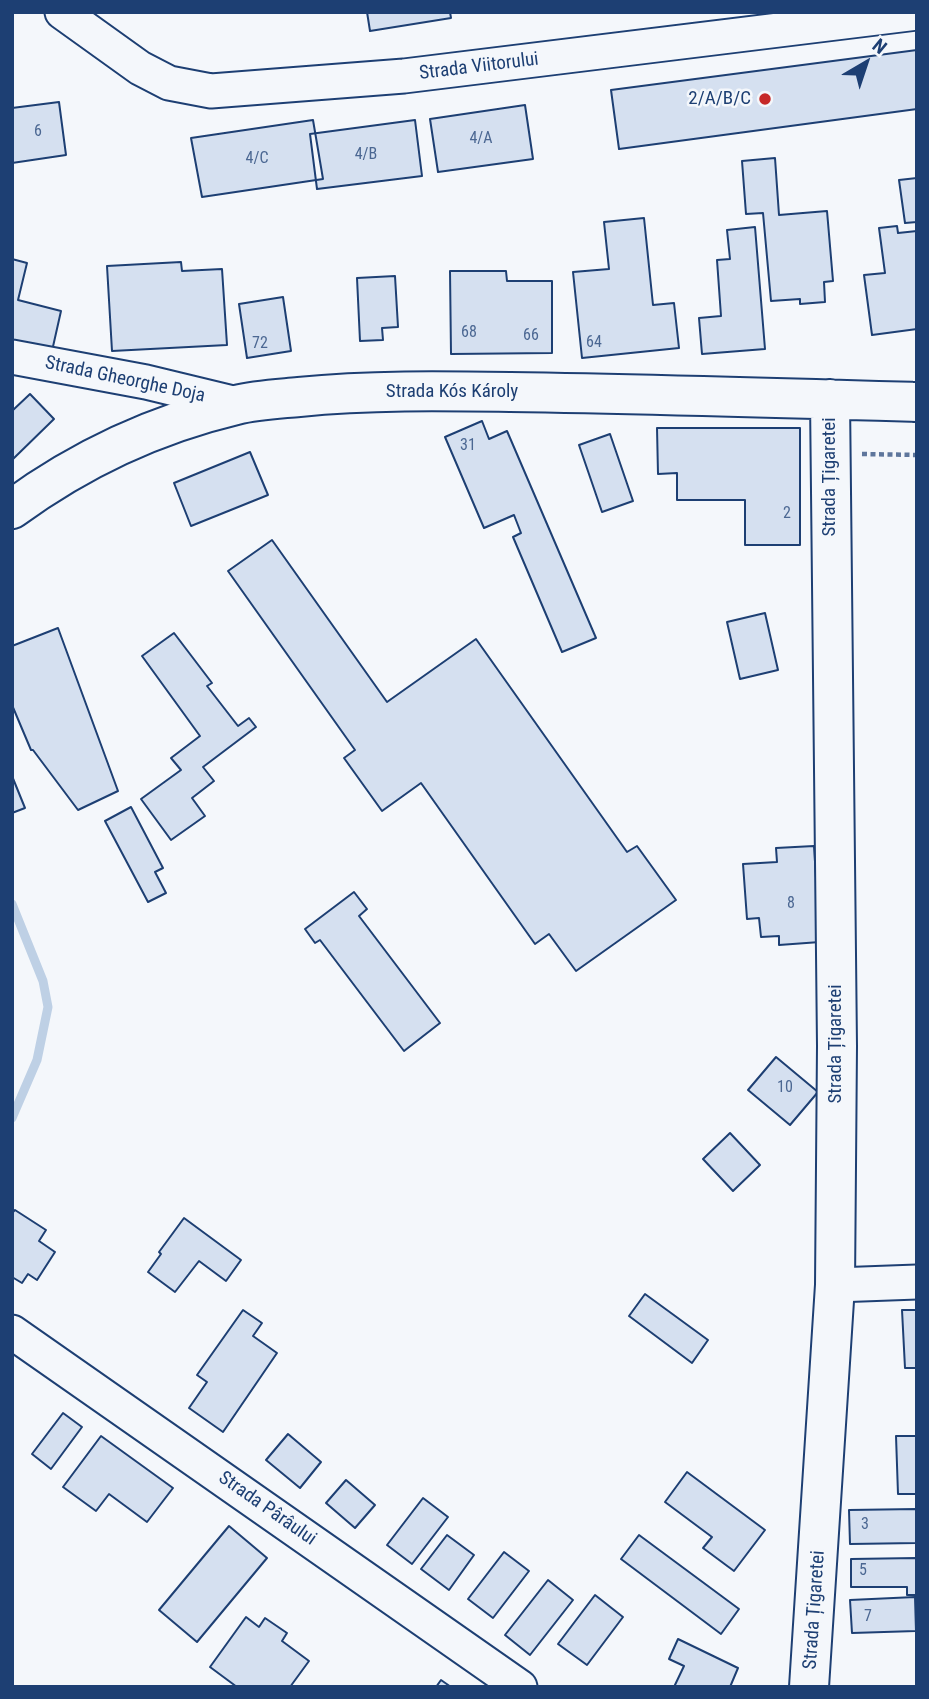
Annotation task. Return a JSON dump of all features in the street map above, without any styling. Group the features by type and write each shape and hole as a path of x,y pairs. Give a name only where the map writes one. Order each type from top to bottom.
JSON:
{"main road":[{"name":"Strada Kós Károly","path":"12,509 65,474 108,451 167,427 237,404 324,394 451,391 917,402"},
{"name":"Strada Țigaretei","path":"809,1687 835,1285 836,1046 830,400"}],"street":[{"name":"Strada Viitorului","path":"62,12 110,48 169,83 211,91 404,76 917,13"},
{"name":"Strada Gheorghe Doja","path":"12,357 146,382 237,404"},
{"path":"835,1285 917,1282"},
{"name":"Strada Pârâului","path":"12,1332 520,1687"}],"path":[{"path":"829,454 917,455"}],"building":[{"path":"367,12 450,12 451,18 370,31"},
{"name":"2/A/B/C","path":"917,50 917,109 619,149 611,90"},
{"path":"59,102 66,155 12,163 12,108"},
{"path":"525,105 533,159 438,172 430,119"},
{"path":"313,120 323,179 202,197 191,138"},
{"path":"415,120 422,176 317,189 310,134"},
{"path":"775,158 779,215 827,211 833,281 824,282 825,302 800,304 800,299 771,301 763,213 746,214 742,161"},
{"path":"917,178 917,222 905,223 899,180"},
{"path":"644,218 653,305 674,303 679,348 582,358 573,272 609,269 604,222"},
{"path":"897,226 898,233 917,231 917,329 872,335 864,275 885,273 879,228"},
{"path":"755,227 765,349 702,354 699,318 721,316 717,260 730,259 727,230"},
{"path":"12,259 27,263 18,300 61,311 52,351 12,341"},
{"path":"181,262 182,271 222,269 227,345 112,351 107,266"},
{"path":"450,271 506,271 507,281 552,281 552,353 451,354"},
{"path":"395,276 398,327 382,328 383,340 360,341 357,278"},
{"path":"283,297 291,351 247,358 239,304"},
{"path":"30,394 54,419 12,460 12,411"},
{"path":"482,421 489,439 507,431 596,638 562,652 513,537 521,533 514,515 484,528 445,437"},
{"path":"657,428 800,428 800,545 745,545 745,500 677,500 677,473 658,474"},
{"path":"610,434 633,501 602,512 579,445"},
{"path":"250,452 268,495 191,526 174,483"},
{"path":"272,540 387,702 476,639 627,852 637,846 676,900 576,971 549,934 535,944 421,783 382,811 344,758 355,750 228,571"},
{"path":"765,613 778,670 740,679 727,622"},
{"path":"58,628 118,791 78,810 31,750 12,705 12,646"},
{"path":"174,633 212,683 207,686 238,726 249,718 256,727 203,767 214,781 192,798 205,816 171,840 141,799 181,770 171,758 200,736 142,656"},
{"path":"12,776 25,808 12,813"},
{"path":"131,807 163,868 155,872 166,893 148,902 105,821"},
{"path":"814,846 820,942 779,945 779,936 761,937 759,918 747,919 743,864 777,862 776,848"},
{"path":"354,892 367,909 359,916 440,1023 404,1051 320,940 315,943 305,929"},
{"path":"776,1057 818,1092 790,1125 748,1090"},
{"path":"730,1133 760,1165 733,1191 703,1159"},
{"path":"15,1210 46,1230 39,1241 55,1252 37,1280 28,1274 22,1283 12,1277 12,1213"},
{"path":"184,1218 241,1260 226,1281 199,1261 175,1292 148,1272"},
{"path":"645,1294 708,1340 692,1363 629,1316"},
{"path":"243,1310 262,1323 253,1336 277,1353 223,1432 189,1408 207,1382 197,1375"},
{"path":"902,1310 917,1310 917,1368 905,1368"},
{"path":"63,1413 82,1427 51,1469 32,1454"},
{"path":"288,1434 321,1462 300,1488 266,1460"},
{"path":"101,1436 173,1488 147,1522 109,1494 96,1511 63,1487"},
{"path":"896,1436 917,1436 917,1494 898,1494"},
{"path":"687,1472 765,1530 734,1571 703,1548 712,1537 665,1502"},
{"path":"346,1480 375,1505 355,1528 326,1503"},
{"path":"423,1498 448,1517 412,1564 387,1545"},
{"path":"917,1509 917,1543 850,1544 849,1510"},
{"path":"229,1526 267,1558 197,1642 159,1610"},
{"path":"447,1535 474,1555 449,1590 421,1569"},
{"path":"639,1535 739,1609 721,1634 621,1559"},
{"path":"504,1552 529,1571 493,1618 468,1599"},
{"path":"917,1558 917,1595 907,1595 907,1587 851,1587 851,1559"},
{"path":"548,1580 573,1600 530,1655 505,1635"},
{"path":"595,1595 623,1617 587,1665 558,1644"},
{"path":"915,1597 916,1631 852,1633 850,1600"},
{"path":"246,1617 259,1627 265,1618 287,1633 282,1641 309,1661 290,1687 237,1687 210,1667"},
{"path":"678,1639 738,1668 730,1687 674,1687 684,1666 669,1659"},
{"path":"441,1680 451,1687 436,1687"}],"waterway":[{"path":"12,904 43,981 48,1007 37,1060 12,1118"}],"place":[{"name":"2/A/B/C","path":"765,99"}]}
